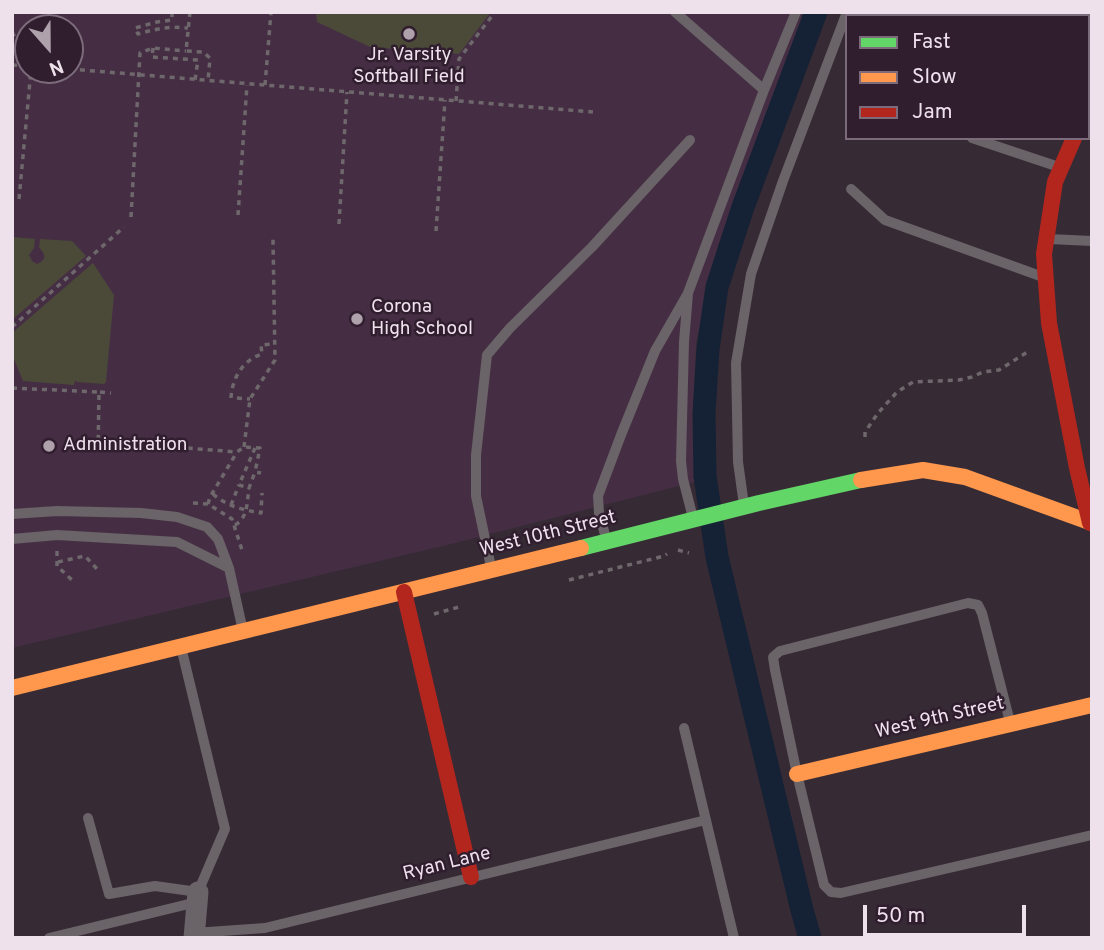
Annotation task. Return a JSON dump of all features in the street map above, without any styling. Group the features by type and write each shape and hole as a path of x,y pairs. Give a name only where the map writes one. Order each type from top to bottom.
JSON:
{"main road":[{"path":"1073,140 1055,182 1044,254 1051,334 1077,468 1091,524"},
{"name":"West 10th Street","path":"12,688 869,478 923,470 965,477 1091,524"},
{"path":"404,592 471,877"},
{"name":"West 9th Street","path":"797,774 1092,705"}],"street":[{"path":"194,936 197,897"}],"lane":[{"path":"676,12 764,90"},
{"path":"607,542 599,513 598,496 655,351 688,293 796,12"},
{"path":"744,507 738,462 736,363 751,274 845,17"},
{"path":"492,570 477,496 476,455 487,355 510,328 592,247 690,140"},
{"path":"978,140 1061,168"},
{"path":"851,189 885,220 1046,278"},
{"path":"1046,239 1092,241"},
{"path":"688,293 681,461 682,479 693,521"},
{"path":"12,514 57,511 141,513 177,517 207,527 218,539 229,568 243,631"},
{"path":"12,539 57,535 177,542 229,568"},
{"path":"1011,725 978,605 968,603 780,651 774,657 797,774 824,885 831,892 841,893 1092,835"},
{"path":"181,647 225,829 197,897"},
{"path":"684,728 734,938"},
{"path":"88,818 109,894 155,886 197,897"},
{"name":"Ryan Lane","path":"194,936 265,928 706,820"},
{"path":"49,938 197,897"}],"path":[{"path":"173,12 172,20 135,28 138,34 159,28 188,28"},
{"path":"186,51 190,12"},
{"path":"265,85 271,12"},
{"path":"456,101 459,59 495,12"},
{"path":"153,48 152,57 198,60 195,80"},
{"path":"131,217 140,53 153,48 204,52 210,58 208,81"},
{"path":"84,70 593,112"},
{"path":"19,199 29,84"},
{"path":"238,215 247,84"},
{"path":"339,224 346,92"},
{"path":"436,231 446,100"},
{"path":"12,327 124,227"},
{"path":"244,447 250,399 275,360 273,239"},
{"path":"231,398 233,385 241,369 250,359 262,354 261,345 274,344"},
{"path":"865,437 865,432 897,392 913,382 959,380 999,370 1029,351"},
{"path":"12,388 111,393"},
{"path":"98,453 99,392"},
{"path":"237,398 250,399"},
{"path":"98,441 237,452"},
{"path":"208,505 237,452 244,447 260,449 246,510 241,522 235,525"},
{"path":"232,519 232,506 255,448"},
{"path":"255,472 261,473"},
{"path":"239,485 249,488"},
{"path":"212,494 232,506 261,513 262,493"},
{"path":"216,508 219,500"},
{"path":"225,514 232,506"},
{"path":"57,549 57,566 72,580"},
{"path":"569,580 664,556 670,552"},
{"path":"58,562 85,555 98,570"},
{"path":"423,616 459,607"}],"shaded area":[{"name":"Corona High School","path":"12,12 809,12 718,245 696,343 693,411 698,481 447,545 12,648"},
{"name":"Jr. Varsity Softball Field","path":"316,12 491,12 459,54 370,47 317,22"},
{"path":"12,237 35,239 34,248 29,255 37,264 44,257 39,247 40,239 72,241 86,256 12,320"},
{"path":"93,263 114,295 106,382 104,384 75,380 74,385 23,381 12,354 12,333"}],"waterway":[{"path":"810,938 717,557 705,476 704,414 708,349 717,287 743,207 816,12"}],"traffic: fast":[{"path":"1090,100 1092,96"},
{"path":"581,548 861,480"}],"traffic: slow":[{"path":"861,480 923,470 965,477 1092,523"},
{"path":"12,688 581,548"},
{"path":"797,774 1092,705"}],"traffic: jam":[{"path":"1073,140 1055,182 1044,254 1049,323 1090,523"},
{"path":"404,592 471,877"}],"place":[{"name":"Jr. Varsity Softball Field","path":"409,34"},
{"name":"Corona High School","path":"357,319"},
{"name":"Administration","path":"49,446"}]}
